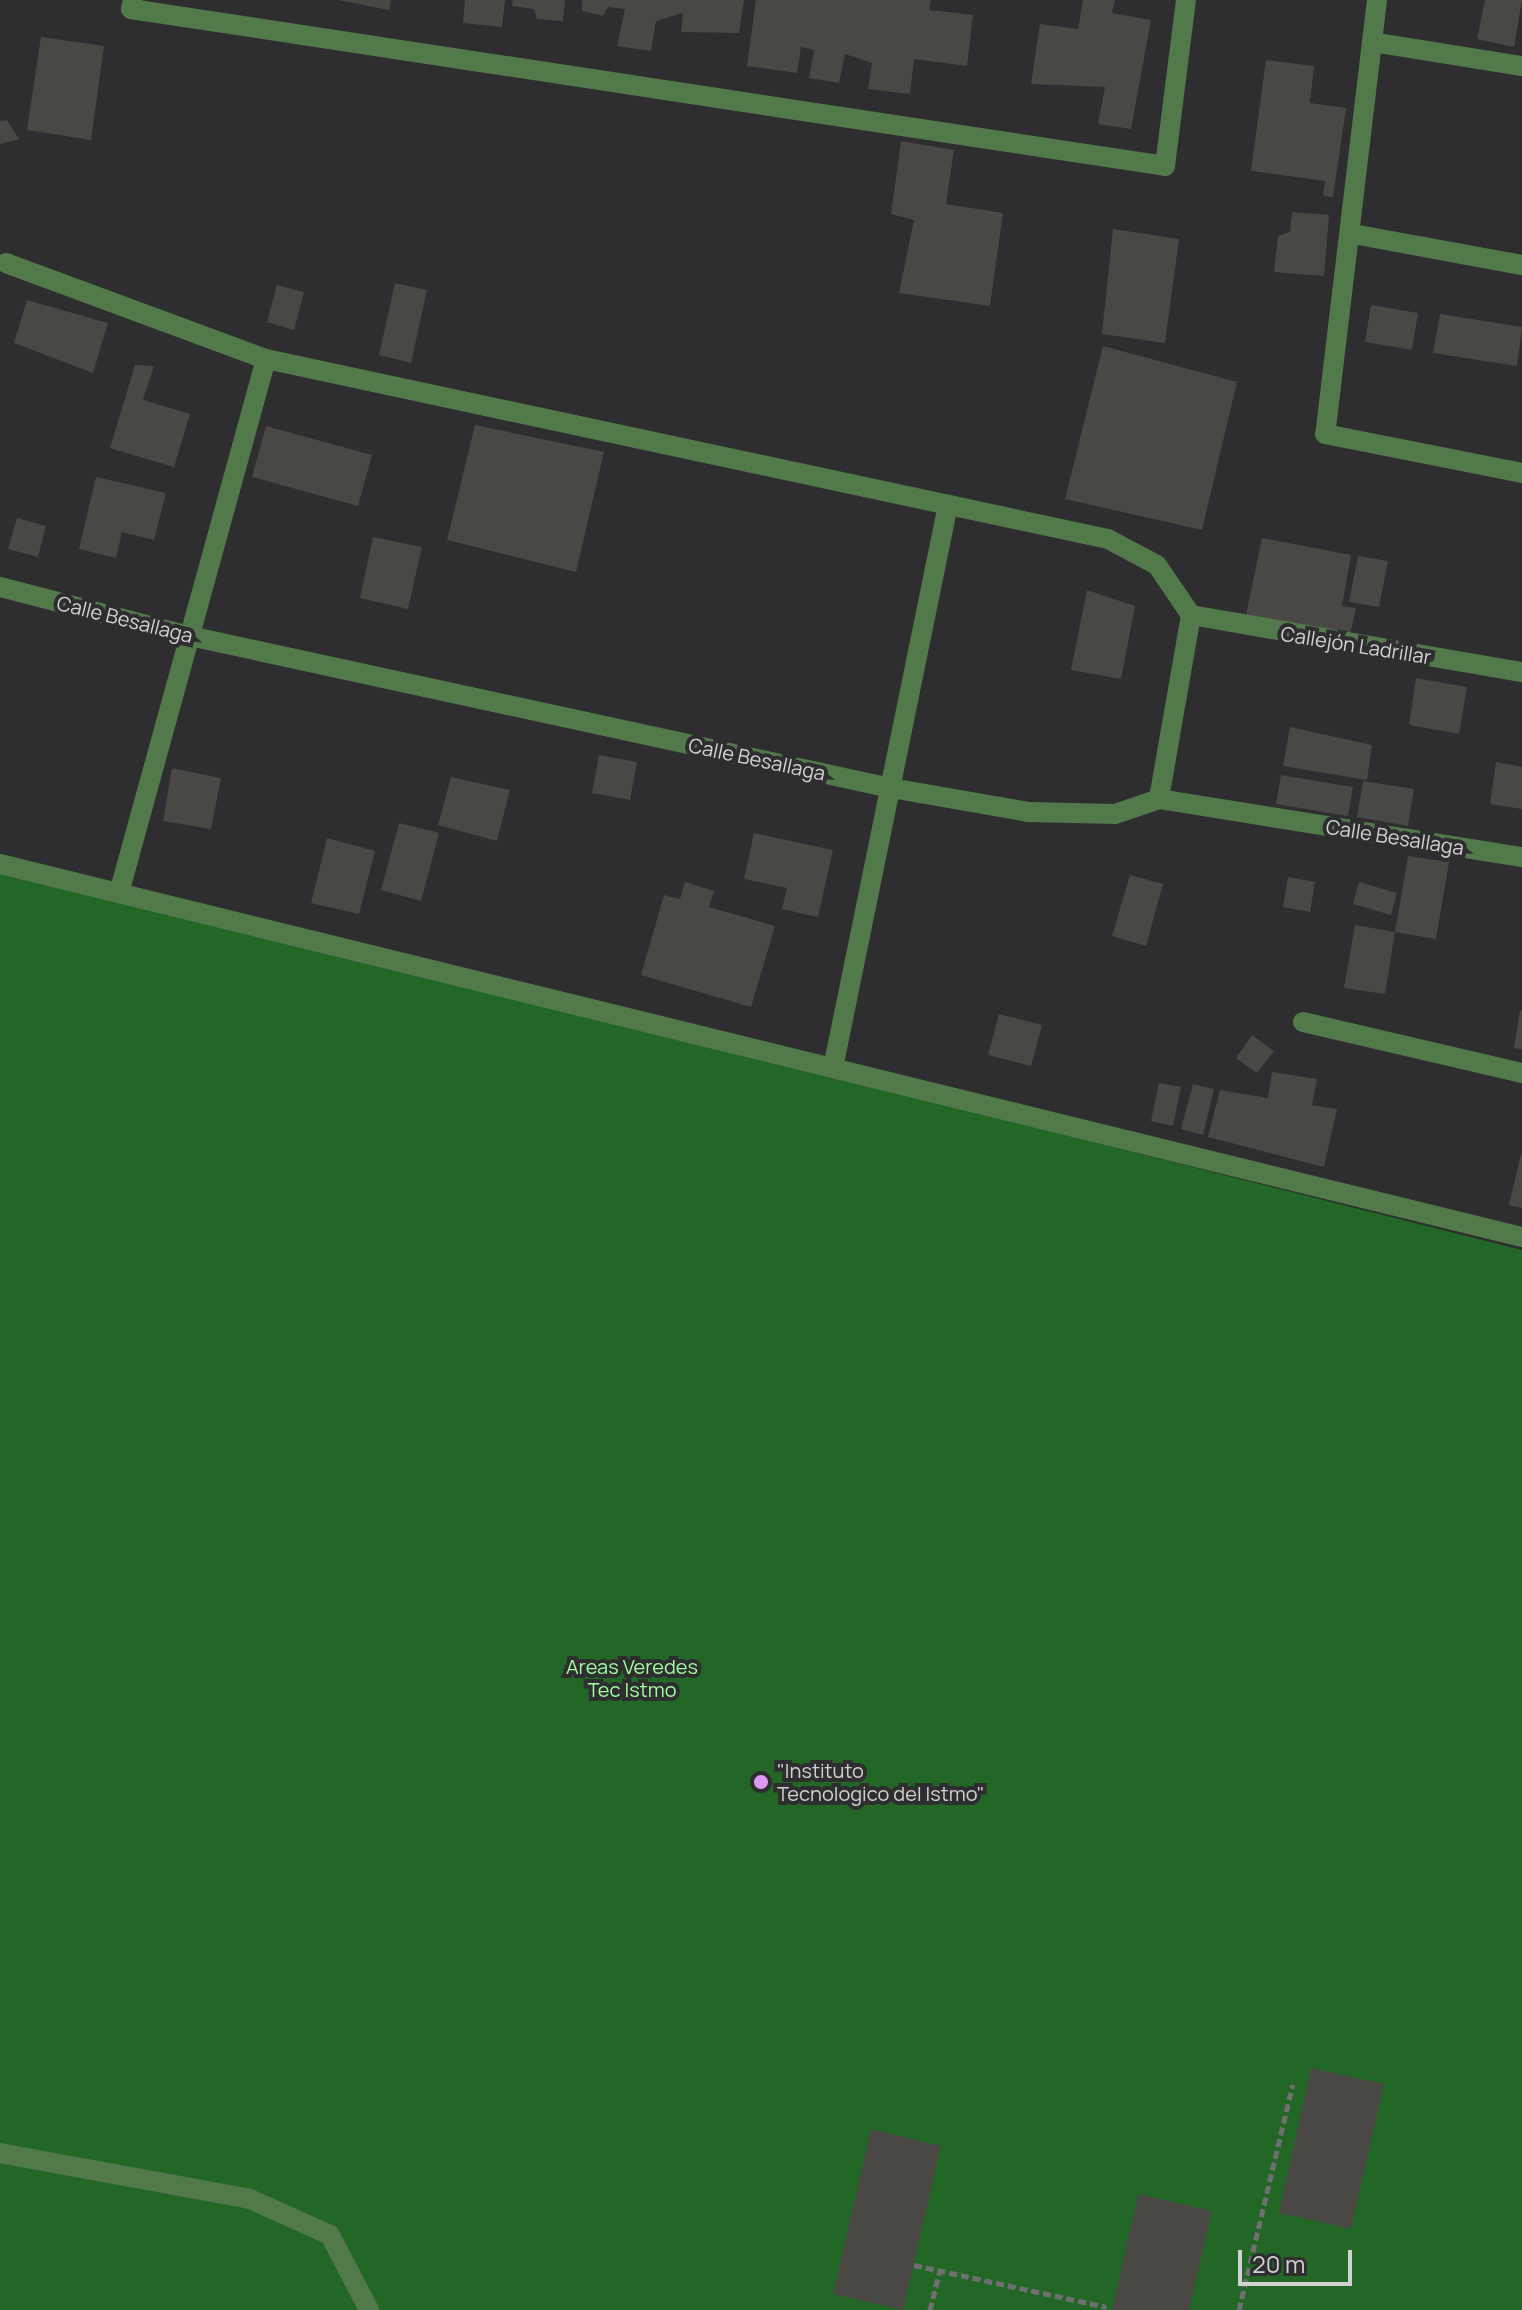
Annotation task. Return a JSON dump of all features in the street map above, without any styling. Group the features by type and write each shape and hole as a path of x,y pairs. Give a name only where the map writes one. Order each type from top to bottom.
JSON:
{"street":[{"path":"133,0 131,9 1165,166 1186,0"},
{"path":"1377,0 1353,234 1325,434 1522,473"},
{"path":"1372,42 1522,66"},
{"path":"1353,234 1522,265"},
{"path":"6,263 266,359 1108,539 1157,565 1191,615 1159,799"},
{"path":"119,893 185,635 266,359"},
{"path":"833,1068 948,505"},
{"name":"Calle Besallaga","path":"0,587 185,635 891,788 1029,812 1115,814 1159,799 1522,857"},
{"name":"Callejón Ladrillar","path":"1191,615 1522,672"},
{"path":"0,864 1522,1237"},
{"path":"1303,1022 1522,1073"},
{"path":"0,2153 250,2199 330,2235 369,2310"}],"path":[{"path":"1239,2310 1293,2084"},
{"path":"914,2265 1106,2307"},
{"path":"930,2310 940,2270"}],"green space":[{"name":"Areas Veredes Tec Istmo","path":"0,867 1522,1250 1522,2310 0,2310"}],"building":[{"path":"338,0 391,0 389,10"},
{"path":"465,0 505,0 502,27 463,23"},
{"path":"513,0 565,0 563,21 537,19 534,9 512,6"},
{"path":"582,0 744,0 739,33 681,32 683,13 656,21 651,51 617,46 625,9 608,7 603,16 582,11"},
{"path":"756,0 931,0 929,10 973,15 967,66 914,59 910,94 868,89 872,63 845,54 839,83 809,78 814,50 801,47 797,73 747,66"},
{"path":"1083,0 1115,0 1112,13 1151,20 1131,129 1098,124 1105,87 1031,84 1040,24 1078,29"},
{"path":"1485,0 1522,0 1514,47 1477,39"},
{"path":"41,37 104,46 91,140 27,130"},
{"path":"1266,60 1314,66 1310,103 1346,108 1333,197 1323,196 1325,181 1251,171"},
{"path":"7,120 19,139 0,144 0,121"},
{"path":"901,141 954,150 946,204 1003,213 990,306 899,293 914,220 891,214"},
{"path":"1292,212 1329,215 1324,276 1274,272 1278,236 1290,232"},
{"path":"1113,229 1179,239 1165,343 1102,334"},
{"path":"395,283 427,290 411,363 379,355"},
{"path":"277,285 304,292 294,330 267,322"},
{"path":"27,300 108,323 93,373 14,343"},
{"path":"1371,305 1418,313 1412,350 1365,342"},
{"path":"1440,314 1522,327 1517,366 1433,353"},
{"path":"1103,346 1237,382 1202,530 1065,499"},
{"path":"135,365 154,366 143,400 190,414 174,467 110,448"},
{"path":"475,425 604,452 576,572 447,540"},
{"path":"266,426 372,455 358,506 252,477"},
{"path":"96,477 166,493 154,540 122,532 116,558 79,549"},
{"path":"17,518 46,526 38,557 8,549"},
{"path":"373,537 422,547 408,609 360,598"},
{"path":"1262,538 1351,555 1342,606 1356,608 1350,635 1246,615"},
{"path":"1358,556 1388,561 1379,607 1349,602"},
{"path":"1087,590 1135,606 1121,679 1071,670"},
{"path":"1416,678 1467,687 1459,734 1409,725"},
{"path":"1290,727 1372,745 1367,780 1283,766"},
{"path":"599,755 637,762 630,800 592,793"},
{"path":"1496,762 1522,767 1522,809 1490,804"},
{"path":"172,768 221,778 211,829 163,821"},
{"path":"1281,775 1353,787 1348,816 1276,804"},
{"path":"451,777 510,790 497,841 438,825"},
{"path":"1363,781 1414,789 1408,826 1357,817"},
{"path":"399,823 439,833 421,901 381,890"},
{"path":"754,833 833,850 818,917 782,909 787,888 744,879"},
{"path":"327,838 375,851 359,914 311,903"},
{"path":"1408,856 1449,862 1436,939 1395,932"},
{"path":"1130,875 1163,884 1146,946 1112,936"},
{"path":"1288,877 1315,882 1310,912 1283,907"},
{"path":"685,882 714,891 709,907 775,926 751,1007 641,975 664,895 680,899"},
{"path":"1359,882 1397,893 1391,915 1353,904"},
{"path":"1355,925 1395,932 1385,994 1344,988"},
{"path":"1522,1011 1522,1049 1514,1048"},
{"path":"999,1014 1042,1025 1031,1066 988,1055"},
{"path":"1252,1035 1274,1051 1257,1073 1236,1058"},
{"path":"1272,1072 1317,1079 1312,1105 1337,1109 1324,1167 1208,1137 1220,1090 1268,1098"},
{"path":"1159,1083 1181,1087 1173,1126 1151,1121"},
{"path":"1193,1084 1214,1089 1203,1135 1181,1129"},
{"path":"1522,1154 1522,1208 1509,1205"},
{"path":"1311,2068 1384,2084 1351,2229 1279,2213"},
{"path":"871,2129 941,2146 903,2310 833,2294"},
{"path":"1138,2194 1212,2211 1189,2310 1112,2310"}],"place":[{"name":"\"Instituto Tecnologico del Istmo\"","path":"761,1782"}]}
